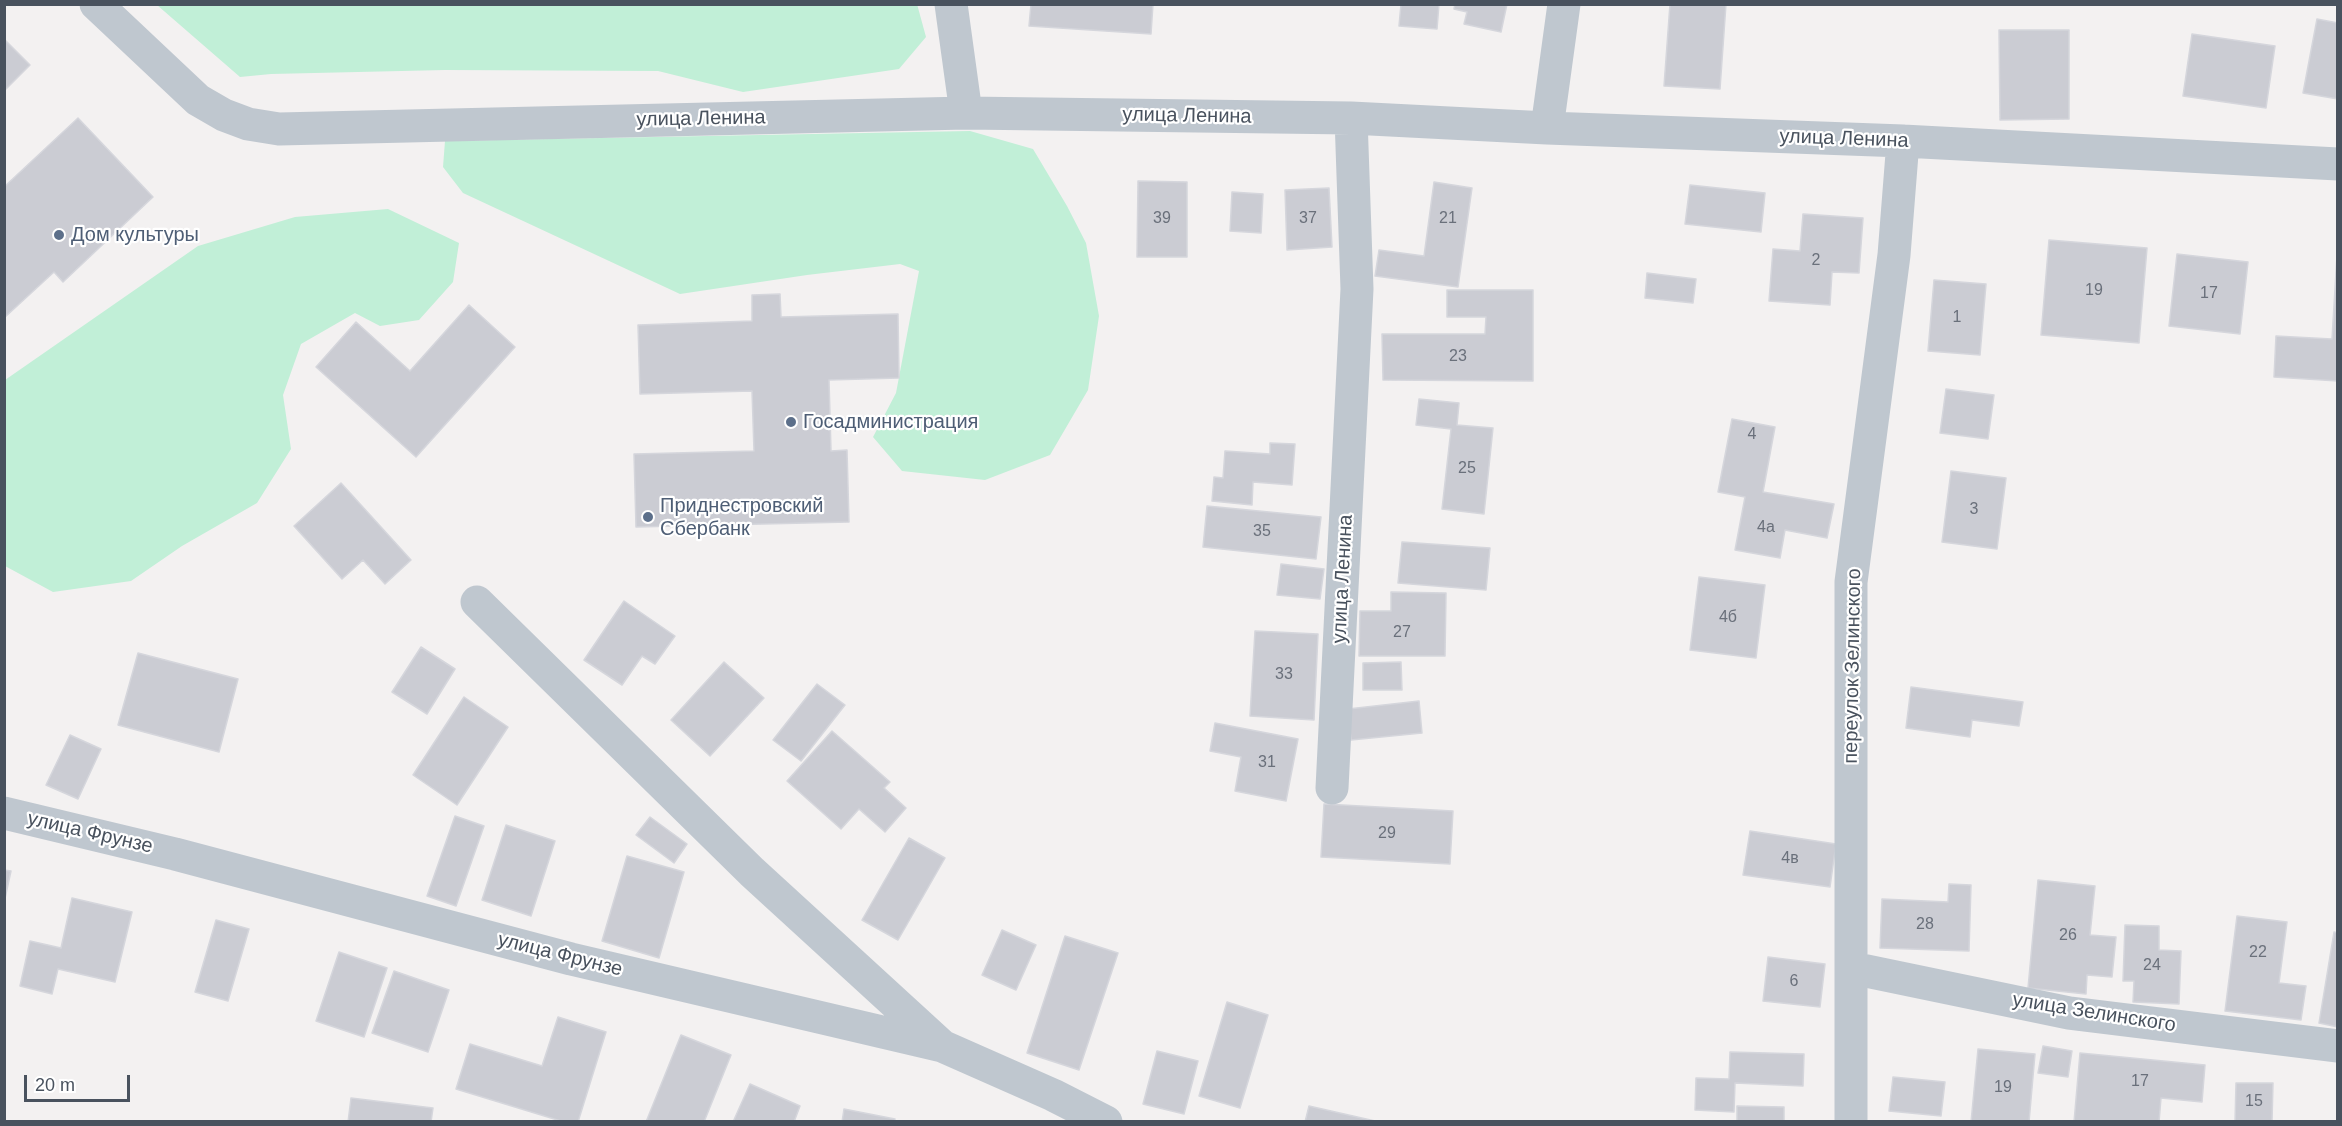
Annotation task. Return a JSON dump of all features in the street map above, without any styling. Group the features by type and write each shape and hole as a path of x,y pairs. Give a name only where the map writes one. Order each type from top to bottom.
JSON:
{"street":[{"name":"улица Ленина","path":"96,4 198,100 224,115 248,124 279,129 966,113 1351,118 1547,128 1903,141 2337,164"},
{"path":"951,4 966,113"},
{"path":"1547,128 1564,4"},
{"name":"улица Ленина","path":"1332,788 1357,289 1351,118"},
{"name":"переулок Зелинского","path":"1851,1122 1851,582 1894,255 1903,141"},
{"path":"477,602 752,872 942,1046"},
{"name":"улица Фрунзе","path":"4,813 176,854 571,959 942,1046 1053,1095 1106,1122"},
{"name":"улица Зелинского","path":"1852,968 2069,1013 2337,1046"}],"green space":[{"path":"917,4 926,37 899,69 743,92 658,71 445,70 271,74 240,77 157,5"},
{"path":"970,131 1033,149 1086,243 1099,316 1088,390 1050,455 985,480 902,471 873,437 896,393 919,271 900,264 680,294 463,193 443,167 445,141"},
{"path":"388,209 459,243 453,282 419,320 380,326 355,313 301,344 283,395 291,449 257,503 182,546 131,581 53,592 5,566 5,380 198,246 295,217"}],"building":[{"path":"1031,4 1153,4 1151,34 1029,26"},
{"path":"1401,4 1439,4 1437,29 1399,26"},
{"path":"1455,4 1507,4 1501,32 1464,24 1467,12 1454,9"},
{"path":"1670,4 1726,4 1720,89 1664,86"},
{"path":"2317,19 2338,23 2338,99 2303,93"},
{"path":"1999,30 2069,30 2069,119 2000,120"},
{"path":"2192,34 2275,46 2266,108 2183,96"},
{"path":"4,39 30,65 4,91"},
{"name":"Дом культуры","path":"78,118 153,197 63,282 54,272 4,318 4,187"},
{"path":"1138,181 1187,182 1187,257 1137,257"},
{"path":"1434,182 1472,188 1458,287 1375,276 1379,250 1424,256"},
{"path":"1690,185 1765,193 1761,232 1685,224"},
{"path":"1329,188 1332,247 1287,250 1285,190"},
{"path":"1232,192 1263,194 1261,233 1230,231"},
{"path":"1803,214 1863,218 1859,273 1832,272 1830,305 1769,301 1773,249 1800,251"},
{"path":"2049,240 2147,248 2139,343 2041,335"},
{"path":"2177,254 2248,262 2240,334 2169,326"},
{"path":"2337,255 2338,381 2274,377 2276,336 2332,339"},
{"path":"1647,273 1696,279 1693,303 1645,298"},
{"path":"1934,280 1986,284 1980,355 1928,351"},
{"path":"1447,290 1533,290 1533,381 1383,380 1382,334 1485,334 1486,317 1447,317"},
{"name":"Госадминистрация","path":"780,294 781,317 898,314 899,378 829,380 831,451 847,450 849,522 636,527 634,454 754,451 752,391 640,394 638,325 752,321 752,295"},
{"path":"469,305 515,347 416,457 316,367 356,322 410,371"},
{"path":"1946,389 1994,395 1988,439 1940,433"},
{"path":"1419,399 1459,403 1457,425 1493,428 1484,514 1442,509 1451,429 1416,425"},
{"path":"1732,419 1775,427 1763,492 1834,504 1827,538 1785,530 1780,558 1735,550 1745,497 1718,492"},
{"path":"1270,443 1295,444 1292,485 1253,482 1252,505 1212,501 1214,477 1223,478 1225,451 1270,454"},
{"path":"1951,471 2006,478 1997,549 1942,542"},
{"path":"341,483 411,560 385,584 363,560 342,579 294,526"},
{"path":"1207,506 1321,517 1316,559 1203,547"},
{"path":"1402,542 1490,548 1486,590 1398,583"},
{"path":"1281,564 1324,569 1320,599 1277,595"},
{"path":"1699,577 1765,585 1756,658 1690,650"},
{"path":"1391,592 1446,593 1445,656 1359,656 1360,611 1391,611"},
{"path":"624,601 675,636 655,664 642,656 622,685 584,660"},
{"path":"1255,631 1318,634 1314,720 1250,716"},
{"path":"421,647 455,669 427,714 392,692"},
{"path":"138,653 238,679 219,752 118,725"},
{"path":"724,662 764,698 710,756 671,720"},
{"path":"1401,662 1402,690 1363,690 1363,663"},
{"path":"817,684 845,705 801,761 773,740"},
{"path":"1911,687 2023,702 2019,726 1972,720 1970,737 1906,728"},
{"path":"464,697 508,727 457,805 413,775"},
{"path":"1419,701 1422,733 1351,740 1348,709"},
{"path":"1215,723 1298,739 1286,801 1235,791 1241,757 1210,751"},
{"path":"832,731 890,782 884,788 906,808 885,832 859,809 841,829 787,781"},
{"path":"70,735 101,749 78,799 46,785"},
{"path":"1324,804 1453,811 1450,864 1321,857"},
{"path":"455,816 484,826 456,906 427,896"},
{"path":"650,817 687,844 674,863 636,835"},
{"path":"506,825 555,841 531,916 482,900"},
{"path":"1750,831 1836,844 1830,887 1743,875"},
{"path":"909,838 945,858 898,940 862,920"},
{"path":"627,856 684,872 659,958 602,941"},
{"path":"4,870 11,871 4,903"},
{"path":"2038,880 2095,886 2090,935 2116,937 2112,977 2087,975 2086,994 2028,988"},
{"path":"1949,884 1971,885 1969,951 1880,948 1882,899 1948,902"},
{"path":"72,898 132,912 115,982 58,969 52,994 20,986 30,941 61,948"},
{"path":"2237,916 2287,922 2279,983 2306,986 2301,1020 2225,1011"},
{"path":"216,920 249,929 228,1001 195,992"},
{"path":"2125,925 2159,926 2159,950 2181,951 2179,1004 2133,1002 2134,981 2123,981"},
{"path":"1002,930 1036,945 1016,990 982,975"},
{"path":"2334,932 2338,933 2338,1027 2319,1023"},
{"path":"1065,936 1118,953 1079,1070 1027,1053"},
{"path":"339,952 387,968 364,1037 316,1021"},
{"path":"1768,957 1825,964 1820,1007 1763,1001"},
{"path":"394,971 449,990 428,1052 372,1033"},
{"path":"1227,1002 1268,1015 1240,1108 1199,1096"},
{"path":"558,1017 606,1032 578,1122 564,1122 456,1089 470,1044 542,1066"},
{"path":"681,1035 731,1055 704,1122 646,1122"},
{"path":"2043,1046 2072,1051 2068,1077 2038,1073"},
{"path":"1978,1049 2035,1054 2029,1122 1971,1122"},
{"path":"1157,1051 1198,1061 1184,1114 1143,1104"},
{"path":"1730,1052 1804,1054 1803,1086 1735,1083 1734,1112 1695,1110 1696,1078 1729,1079"},
{"path":"2080,1053 2205,1065 2202,1102 2161,1098 2159,1122 2074,1122"},
{"path":"1893,1077 1945,1082 1941,1116 1889,1111"},
{"path":"2236,1083 2273,1083 2272,1122 2235,1122"},
{"path":"750,1084 800,1106 794,1122 733,1122"},
{"path":"351,1098 433,1108 431,1122 348,1122"},
{"path":"1309,1106 1375,1121 1375,1122 1305,1122"},
{"path":"1737,1106 1784,1107 1784,1121 1819,1122 1737,1122"},
{"path":"844,1109 895,1119 894,1122 842,1122"}],"place":[{"name":"Дом культуры","path":"59,235"},
{"name":"Госадминистрация","path":"791,422"},
{"name":"Приднестровский Сбербанк","path":"648,517"}]}
